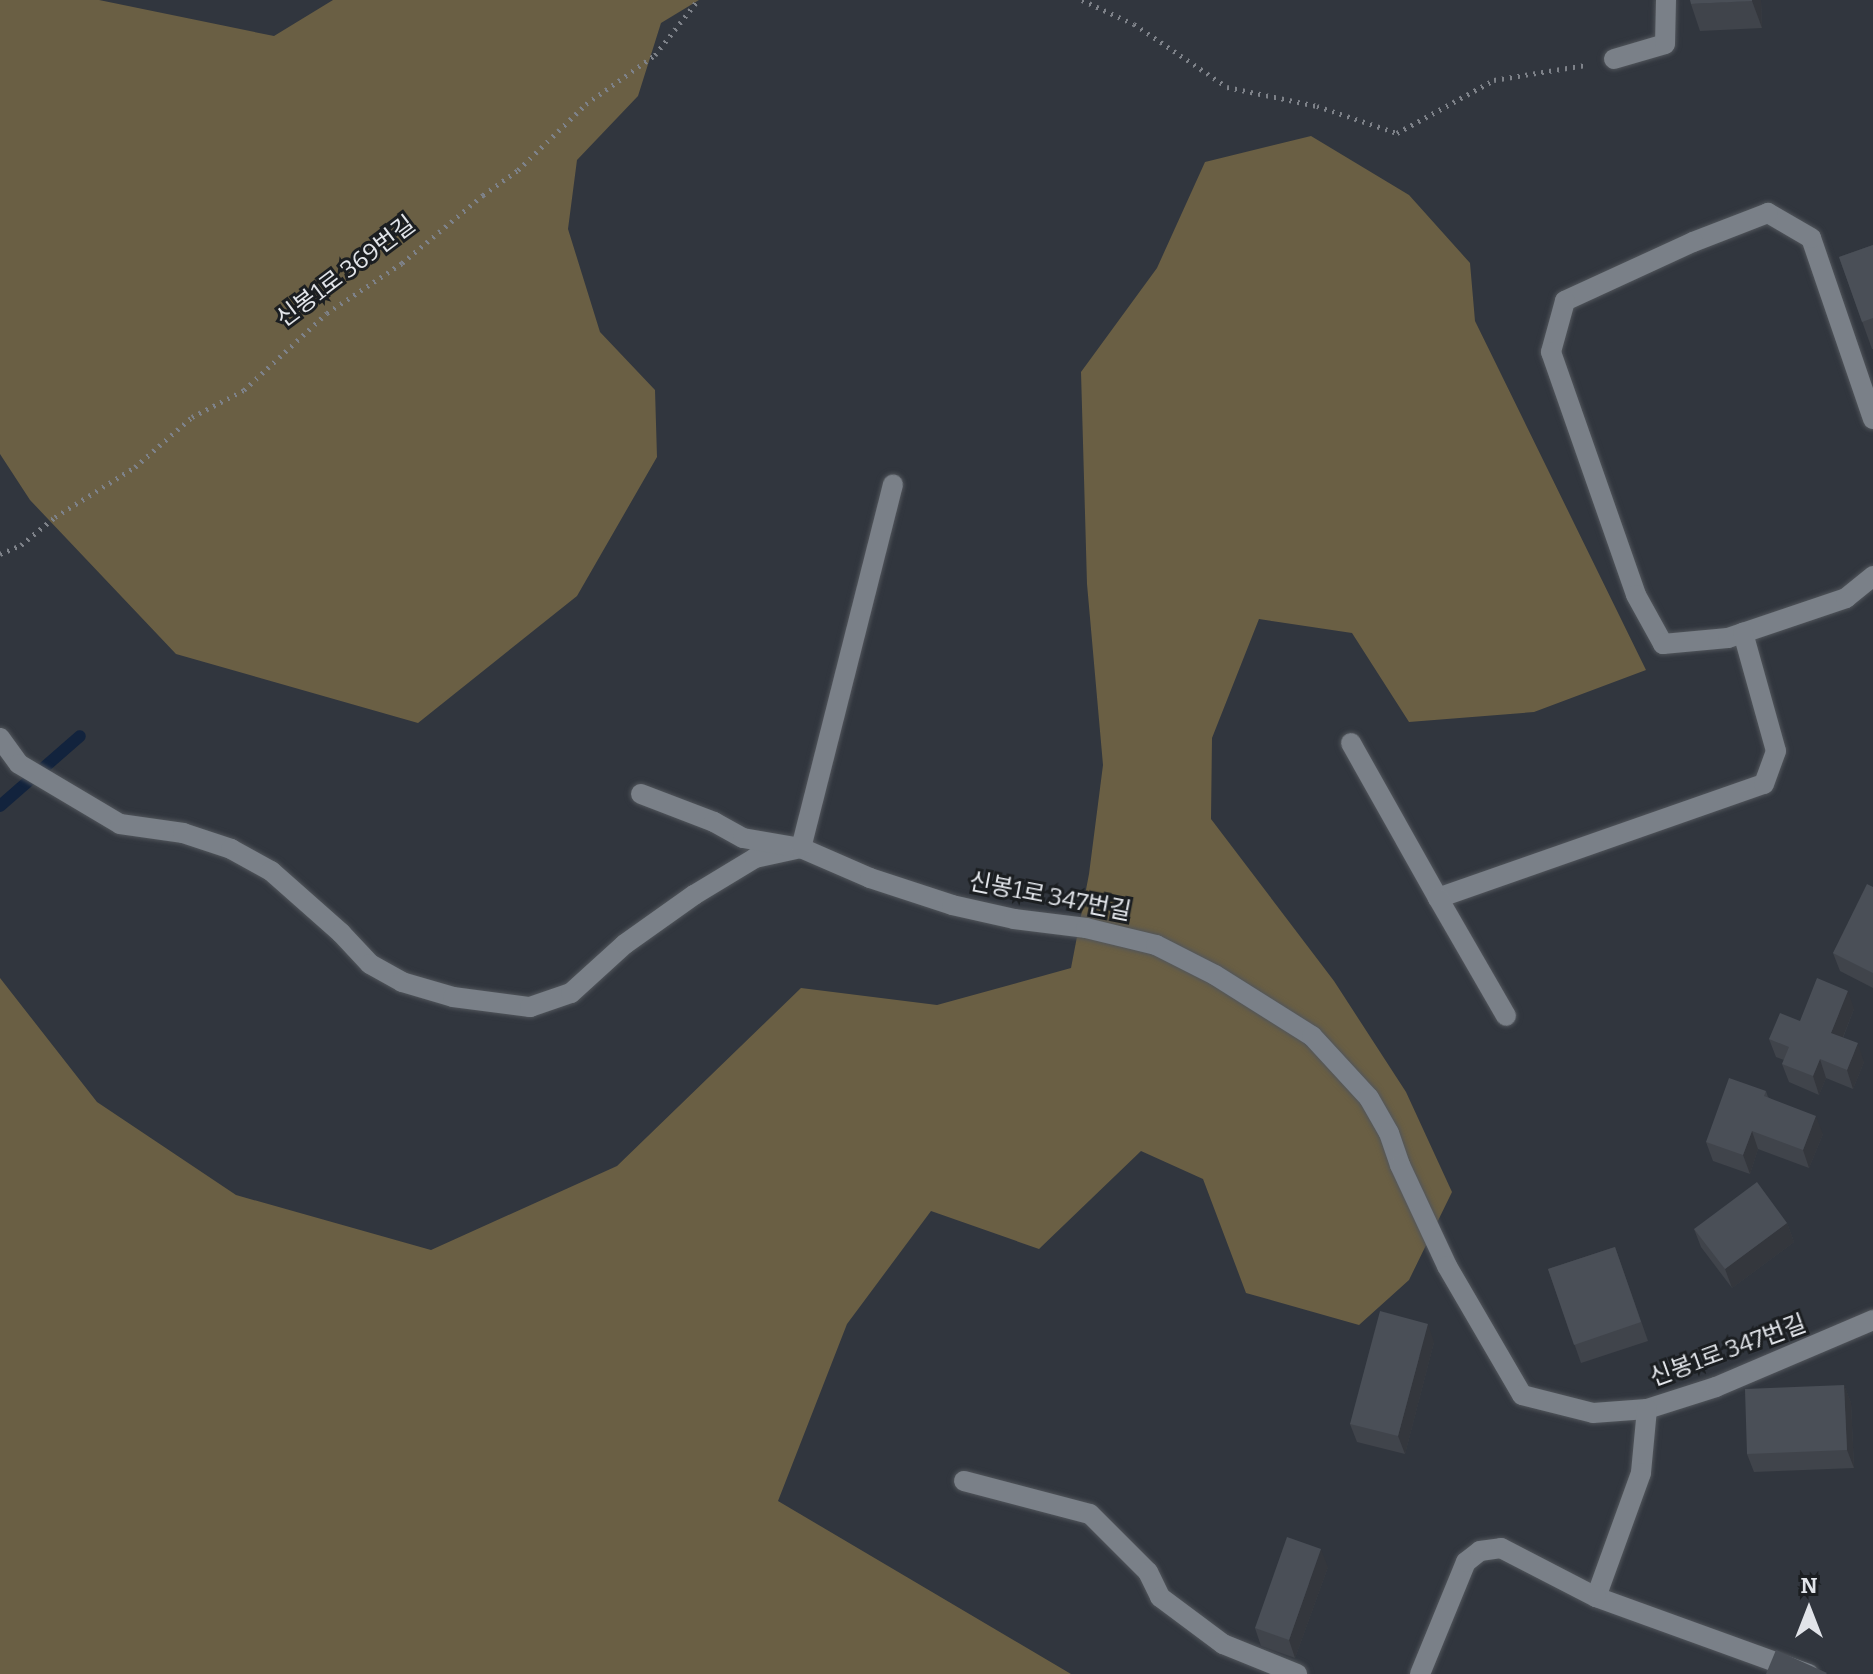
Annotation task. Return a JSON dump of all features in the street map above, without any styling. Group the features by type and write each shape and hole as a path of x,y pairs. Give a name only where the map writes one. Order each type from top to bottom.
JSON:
{"street":[{"path":"1614,59 1665,44 1666,0"},
{"path":"1873,419 1811,238 1768,213 1693,242 1565,301 1551,352 1636,595 1663,644 1728,638 1846,598 1873,576"},
{"path":"0,738 19,764 120,824 183,833 231,849 271,871 370,964 402,982 453,997 530,1007 571,993 657,918 755,858 801,848 893,484"},
{"path":"1438,898 1764,784 1776,751 1743,633"},
{"path":"1351,743 1506,1016"},
{"name":"신봉1로 347번길","path":"641,794 714,822 743,838 801,848 870,878 952,905 1014,919 1086,928 1156,945 1277,1012 1312,1036 1369,1098 1389,1133 1404,1175 1447,1266 1522,1395 1593,1413 1647,1409 1716,1387 1873,1320"},
{"path":"1596,1597 1641,1473 1647,1409"},
{"path":"964,1481 1090,1514 1148,1572 1160,1597 1223,1644 1297,1674"},
{"path":"1420,1674 1466,1562 1480,1551 1501,1548 1596,1597 1809,1674"}],"path":[{"name":"신봉1로 369번길","path":"0,554 21,545 55,517 135,467 192,417 244,390 327,313 402,263 518,170 586,104 655,55 698,0"},
{"path":"1082,0 1134,24 1227,87 1317,106 1397,133 1494,80 1614,59"}],"shaded area":[{"path":"0,0 99,0 274,36 333,0 699,0 661,23 638,96 577,160 568,229 600,332 655,390 657,457 577,596 418,723 176,654 30,500 0,454"},
{"path":"1311,136 1409,195 1470,263 1475,321 1646,670 1534,712 1409,722 1352,633 1259,619 1212,738 1211,819 1334,981 1406,1092 1452,1192 1409,1280 1359,1325 1246,1293 1203,1179 1141,1151 1039,1249 931,1211 847,1324 778,1501 1071,1674 0,1674 0,978 97,1102 236,1195 431,1250 617,1166 801,988 937,1005 1071,968 1089,874 1103,765 1087,584 1081,372 1157,268 1205,162"}],"building":[{"path":"1690,0 1752,0 1752,1 1691,4"},
{"path":"1873,245 1873,318 1862,322 1839,257"},
{"path":"1867,884 1873,887 1873,973 1833,953"},
{"path":"1817,978 1848,991 1831,1033 1858,1043 1847,1070 1820,1059 1813,1076 1782,1064 1789,1047 1769,1039 1780,1013 1800,1021"},
{"path":"1729,1078 1766,1091 1764,1096 1816,1116 1803,1150 1752,1131 1743,1155 1706,1142"},
{"path":"1757,1182 1787,1223 1725,1269 1694,1229"},
{"path":"1615,1247 1641,1322 1574,1345 1548,1269"},
{"path":"1380,1311 1428,1324 1398,1436 1350,1424"},
{"path":"1844,1385 1847,1450 1747,1454 1745,1389"},
{"path":"1287,1537 1321,1549 1289,1640 1255,1628"},
{"path":"1776,1650 1827,1673 1766,1674"}],"waterway":[{"path":"0,806 80,736"}]}
